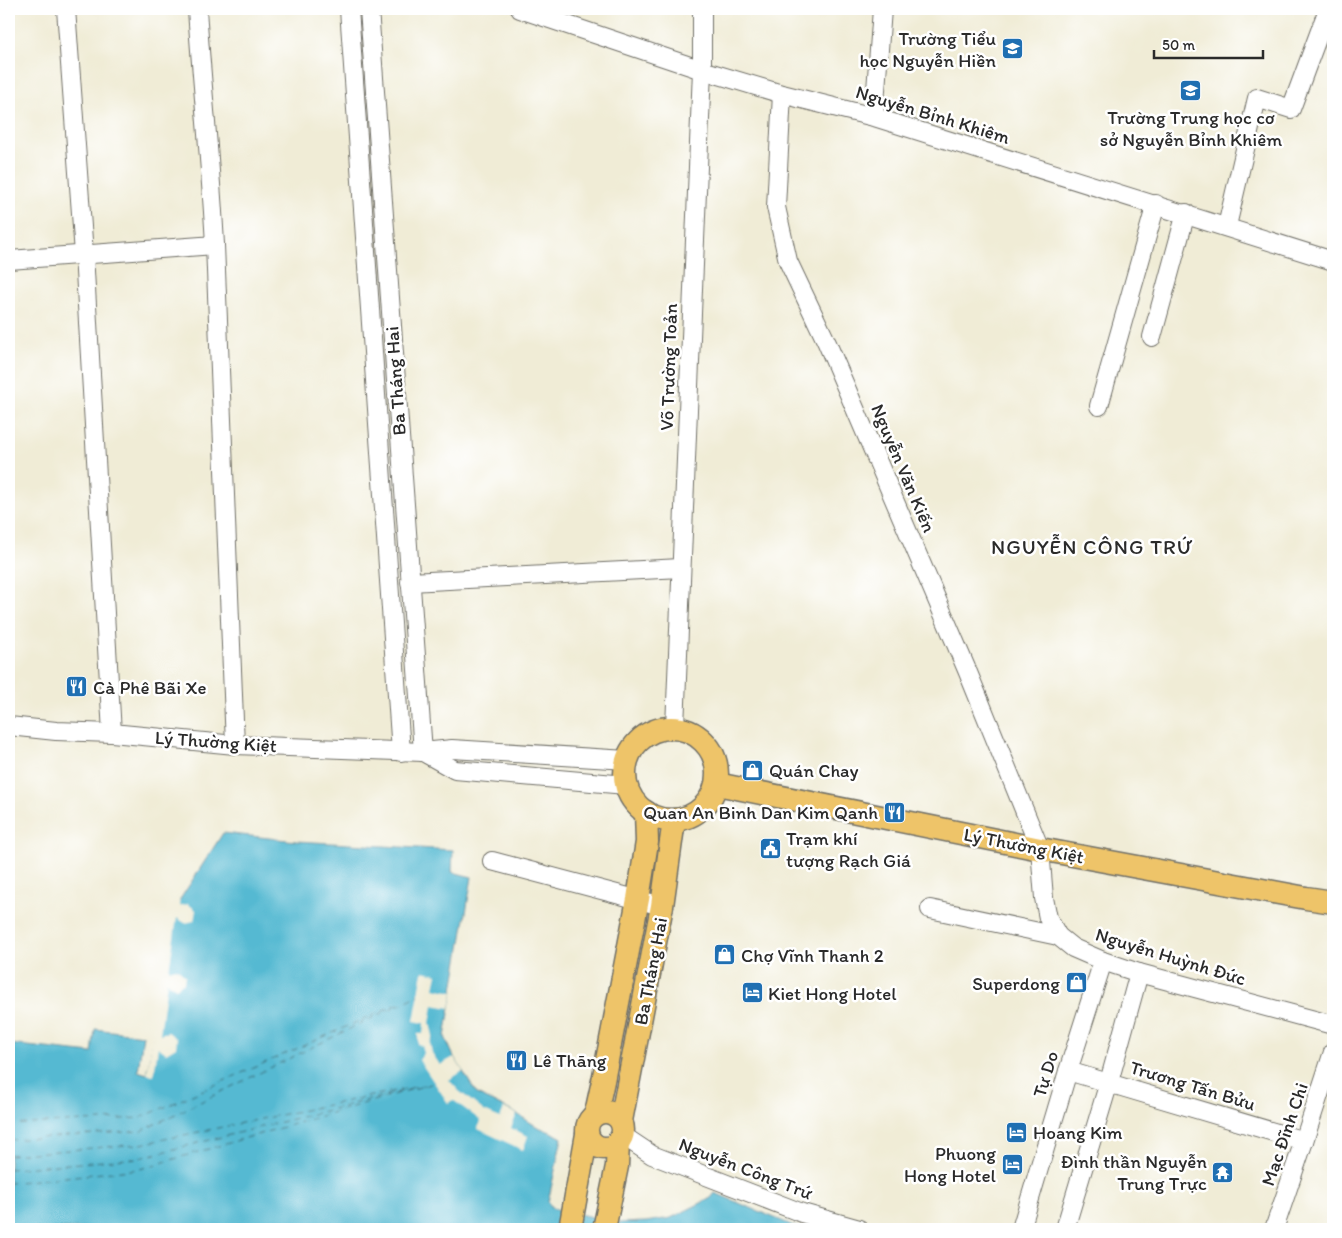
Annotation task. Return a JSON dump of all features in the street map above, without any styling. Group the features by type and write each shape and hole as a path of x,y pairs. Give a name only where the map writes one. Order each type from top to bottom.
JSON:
{"main road":[{"path":"675,727 690,731 704,740 713,753 717,768 717,784 711,798 701,809 689,817 674,820 659,818 637,805 630,796 626,785 625,773 627,760 634,746 645,735 659,729 675,727"},
{"name":"Lý Thường Kiệt","path":"717,784 1040,849 1333,902"},
{"name":"Ba Tháng Hai","path":"596,1113 604,1081 638,899 647,842 646,812"},
{"name":"Ba Tháng Hai","path":"604,1229 617,1166 620,1133 662,906 674,820"},
{"path":"570,1229 583,1160 587,1126 596,1113 608,1112 614,1114 620,1133 609,1147 597,1146 592,1143 587,1134"}],"street":[{"path":"66,9 84,254 112,733"},
{"path":"197,9 215,245 235,745"},
{"name":"Ba Tháng Hai","path":"348,9 400,752"},
{"name":"Ba Tháng Hai","path":"369,9 423,752"},
{"name":"Nguyễn Bỉnh Khiêm","path":"520,9 702,70 782,94 874,117 1333,260"},
{"name":"Võ Trường Toản","path":"675,727 702,70 702,9"},
{"path":"874,117 882,9"},
{"path":"1227,226 1257,98 1291,109 1328,9"},
{"name":"Nguyễn Văn Kiến","path":"782,94 776,207 788,261 827,342 967,670 1040,849"},
{"path":"1100,406 1156,204"},
{"path":"1152,337 1186,214"},
{"path":"9,260 215,245"},
{"path":"374,366 394,366"},
{"path":"410,582 682,568"},
{"name":"Lý Thường Kiệt","path":"9,726 56,731 112,733 235,745 400,752 452,749 627,760"},
{"path":"423,752 455,770 626,785"},
{"name":"Nguyễn Huỳnh Đức","path":"1040,849 1044,898 1048,918 1058,936 1074,948 1103,961 1138,973 1333,1025"},
{"path":"492,861 662,906"},
{"path":"930,909 1058,936"},
{"name":"Tự Do","path":"1021,1229 1103,961"},
{"path":"1065,1229 1109,1082 1138,973"},
{"name":"Mạc Đĩnh Chi","path":"1274,1229 1333,1052"},
{"name":"Trương Tấn Bửu","path":"1068,1071 1304,1141"},
{"name":"Nguyễn Công Trứ","path":"620,1133 652,1155 802,1213 859,1229"}],"water":[{"path":"223,833 296,841 453,850 452,872 472,877 445,1037 454,1057 477,1094 562,1138 548,1202 552,1208 619,1223 646,1222 671,1218 711,1198 715,1193 801,1229 9,1229 9,1044 92,1053 95,1029 143,1035 138,1071 147,1074 177,904"}],"pier":[{"path":"180,895 179,906 188,904 196,910 194,921 185,923 177,918 169,970 177,968 185,975 184,982 176,988 167,982 160,1034 168,1032 177,1039 176,1047 166,1053 158,1047 154,1075 147,1074 175,904"},
{"path":"423,971 437,974 434,988 453,992 450,1008 433,1005 430,1023 433,1036 430,1043 432,1053 440,1065 454,1057 463,1071 449,1080 459,1091 484,1111 500,1118 504,1108 517,1114 511,1128 528,1136 523,1150 478,1129 480,1120 453,1100 448,1103 419,1060 424,1053 422,1046 418,1045 418,1034 423,1034 424,1023 414,1021"}],"ferry route":[{"path":"9,1140 141,1131 419,995"},
{"path":"9,1125 140,1118 400,1003"},
{"path":"9,1183 140,1169 434,1083"},
{"path":"9,1155 141,1144 424,1085"},
{"path":"9,1169 139,1158 411,1089"}],"place":[{"name":"Trường Tiểu học Nguyễn Hiền","path":"1012,49"},
{"name":"Trường Trung học cơ sở Nguyễn Bỉnh Khiêm","path":"1191,91"},
{"name":"Cà Phê Bãi Xe","path":"77,687"},
{"name":"Quán Chay","path":"753,770"},
{"name":"Quan An Binh Dan Kim Qanh","path":"894,812"},
{"name":"Trạm khí tượng Rạch Giá","path":"770,849"},
{"name":"Chợ Vĩnh Thanh 2","path":"725,955"},
{"name":"Superdong","path":"1076,983"},
{"name":"Kiet Hong Hotel","path":"752,993"},
{"name":"Lê Thāng","path":"517,1060"},
{"name":"Hoang Kim","path":"1017,1132"},
{"name":"Phuong Hong Hotel","path":"1012,1164"},
{"name":"Đình thần Nguyễn Trung Trực","path":"1223,1172"}],"district":[{"name":"NGUYỄN CÔNG TRỨ","path":"1092,547"}]}
